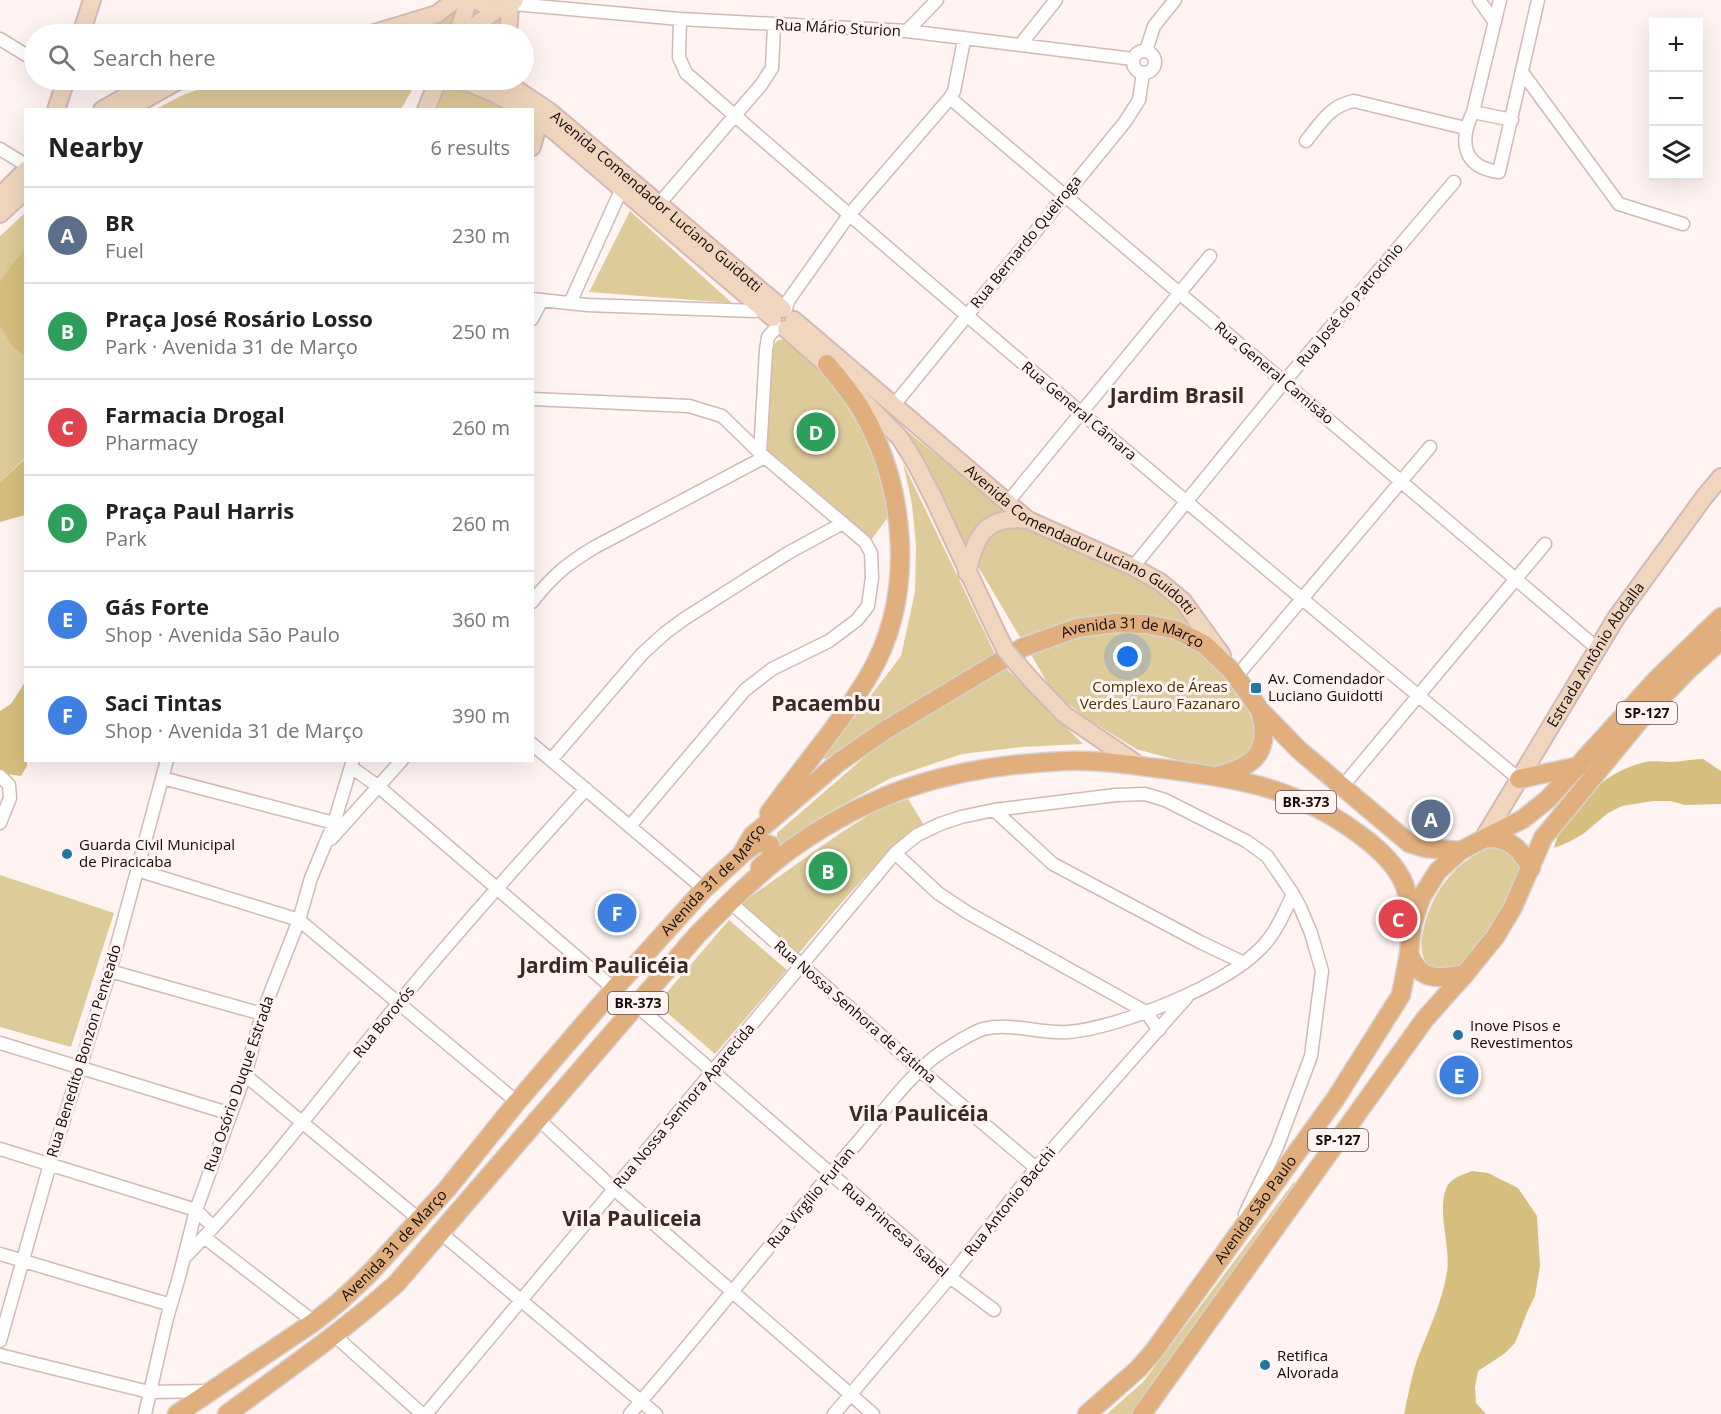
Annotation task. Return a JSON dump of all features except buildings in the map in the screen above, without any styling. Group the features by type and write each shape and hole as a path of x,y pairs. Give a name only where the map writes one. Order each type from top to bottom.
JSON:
{"main road":[{"path":"84,24 92,0"},
{"path":"404,24 437,14 455,0"},
{"path":"461,24 469,0"},
{"path":"477,0 487,7 513,4"},
{"path":"480,24 513,4"},
{"path":"510,24 513,4"},
{"path":"57,108 63,90"},
{"path":"65,90 70,108"},
{"path":"105,108 137,90"},
{"path":"129,108 161,90"},
{"path":"427,108 434,90"},
{"path":"486,90 520,108"},
{"name":"Avenida Comendador Luciano Guidotti","path":"522,90 659,204 780,317 900,438 934,499 967,573 1006,651 1065,715 1140,766 1220,775 1260,784 1299,799 1337,818 1371,843 1389,861 1401,878 1408,896 1412,924"},
{"name":"Avenida Comendador Luciano Guidotti","path":"534,116 780,317 894,405 1028,520 1132,567 1160,582 1183,601 1260,710 1299,750 1409,843 1441,851 1460,851"},
{"path":"534,127 536,132 534,145"},
{"path":"534,145 541,137 554,131"},
{"path":"0,196 24,172"},
{"path":"0,214 24,192"},
{"path":"752,836 869,676 886,642 896,601 900,562 899,523 892,484 880,447 861,410 827,364"},
{"name":"Estrada Antônio Abdalla","path":"1485,839 1616,618 1721,477"},
{"path":"967,573 974,546 985,530 995,522 1009,518 1028,520"},
{"name":"SP-127","path":"1410,954 1412,924 1422,896 1438,871 1460,851 1522,819 1548,799 1656,680 1721,617"},
{"name":"Avenida 31 de Março","path":"177,1414 314,1322 369,1274 447,1189 517,1102 704,888 736,860 752,836 839,762 884,731 1000,661 1042,640 1077,628 1116,623 1146,624 1176,630 1205,645 1234,674"},
{"name":"SP-127","path":"1465,974 1495,937 1513,907 1543,838 1640,720 1721,640"},
{"path":"1220,775 1236,771 1256,759 1263,741 1260,710"},
{"name":"Avenida 31 de Março","path":"227,1414 372,1306 410,1269 697,936 730,902 793,847 871,802 910,787 983,768 1067,761 1109,762 1140,766"},
{"path":"1519,780 1579,766"},
{"path":"1485,839 1497,837 1516,846 1531,868"},
{"path":"697,936 687,927 688,922 718,887 736,860 758,842 770,845 773,856 739,884 730,902"},
{"path":"1410,954 1414,965 1422,974 1435,978 1465,974"},
{"name":"Avenida São Paulo","path":"1088,1413 1138,1369 1154,1351 1336,1098 1401,995 1410,954"},
{"name":"Avenida São Paulo","path":"1142,1414 1425,1019 1465,974"},
{"path":"447,1189 457,1197 463,1208"},
{"path":"410,1269 405,1267 405,1260 423,1228 420,1220"}],"street":[{"path":"607,12 614,0"},
{"path":"907,31 937,0"},
{"path":"1020,45 1056,0"},
{"path":"1146,51 1147,42 1154,27 1175,0"},
{"path":"1479,0 1494,21"},
{"path":"1500,0 1473,112 1465,128 1464,142 1476,165 1487,171 1499,172 1538,0"},
{"name":"Rua Mário Sturion","path":"513,4 680,19 907,31 964,40 1133,59"},
{"name":"Rua General Câmara","path":"680,19 679,57 686,73 966,315 1519,780"},
{"path":"659,204 761,85 772,68 774,25"},
{"path":"0,39 24,54"},
{"path":"763,455 765,350 768,337 789,301 849,215 950,98 954,91 964,40"},
{"path":"1146,51 1152,54 1155,65 1151,72 1143,74 1134,67 1133,59 1138,52 1146,51"},
{"path":"1522,72 1619,204 1683,224"},
{"name":"Rua Bernardo Queiroga","path":"894,405 1136,107 1143,74"},
{"name":"Rua General Camisão","path":"950,98 1598,648"},
{"path":"1306,141 1331,110 1342,103 1354,101 1465,128"},
{"path":"1473,112 1512,120"},
{"path":"0,149 24,164"},
{"name":"Rua José do Patrocinio","path":"1132,567 1284,382 1454,182"},
{"path":"570,303 622,189"},
{"path":"1007,503 1210,256"},
{"path":"537,300 755,311 780,317"},
{"path":"534,399 689,406 722,416 763,455 865,542 871,553 872,578 868,606 857,620 829,641 772,669 745,690 630,826"},
{"path":"1234,674 1430,447"},
{"path":"534,600 569,562 763,455"},
{"path":"552,760 642,654 665,633 788,553 843,523"},
{"path":"1342,788 1545,544"},
{"path":"534,746 704,888"},
{"name":"Rua Benedito Bonzon Penteado","path":"0,1341 50,1164 110,971 166,762"},
{"path":"324,846 400,762"},
{"path":"352,764 614,989"},
{"name":"Rua Osório Duque Estrada","path":"145,1414 196,1210 245,1075 262,1014 299,920 311,878 334,823 352,764"},
{"path":"0,823 10,798 9,785 2,777"},
{"path":"162,778 334,823"},
{"name":"Rua Bororós","path":"185,1257 302,1122 496,888 586,789"},
{"name":"Rua Nossa Senhora Aparecida","path":"424,1414 896,854 917,835 940,824 994,810 1116,795 1145,794 1165,800 1246,841 1267,856 1293,894 1311,933 1322,971 1311,1056 1277,1147 1227,1250"},
{"path":"994,810 1053,864 1244,963"},
{"path":"896,854 938,893 968,914 1146,1012 1159,1030"},
{"path":"137,870 299,920 517,1102"},
{"name":"Rua Virgílio Furlan","path":"630,1414 830,1174 920,1070 942,1052 981,1030 1001,1027 1067,1032 1097,1028 1190,994 1244,963 1260,949 1271,937 1293,894"},
{"name":"Rua Nossa Senhora de Fátima","path":"730,902 920,1070 1036,1168"},
{"path":"110,971 262,1014"},
{"name":"Rua Antonio Bacchi","path":"834,1414 950,1277 1036,1168 1190,994"},
{"name":"Rua Princesa Isabel","path":"636,1005 950,1277 994,1310"},
{"path":"0,1043 231,1114"},
{"path":"245,1075 420,1220"},
{"path":"538,1119 614,1189 873,1414"},
{"path":"0,1149 196,1210 213,1227"},
{"path":"441,1233 656,1414"},
{"path":"204,1237 314,1322"},
{"path":"0,1254 171,1305"},
{"path":"334,1335 424,1414"},
{"path":"0,1354 149,1392 210,1391"}],"green space":[{"path":"463,0 455,24 412,24"},
{"path":"505,14 504,24 488,24"},
{"path":"197,90 412,90 402,108 158,108"},
{"path":"440,90 470,90 509,108 432,108"},
{"path":"630,211 732,303 589,292"},
{"path":"24,214 24,459 0,482 0,236"},
{"path":"792,339 826,369 857,412 882,463 892,512 871,540 766,451 769,351 778,340"},
{"path":"907,431 1009,514 967,550"},
{"path":"903,463 995,654 906,706 826,759 822,758 825,749 856,715 901,656 915,592 916,545 912,504"},
{"path":"1007,526 1024,527 1118,568 1167,598 1197,632 1077,620 1020,637 977,565 980,550 988,535"},
{"name":"Complexo de Áreas Verdes Lauro Fazanaro","path":"1122,628 1180,642 1207,655 1240,695 1252,718 1256,734 1251,755 1213,770 1136,749 1085,717 1052,691 1029,651 1086,632"},
{"name":"Complexo de Áreas Verdes Lauro Fazanaro","path":"1007,669 1083,744 1022,747 962,754 891,778 833,810 777,848 777,833 890,735"},
{"path":"908,799 924,825 906,838 873,869 799,953 740,904 878,809"},
{"path":"1496,846 1507,848 1523,864 1509,906 1456,971 1429,968 1423,957 1421,941 1435,898 1442,886 1460,866 1483,851"},
{"path":"0,875 114,913 71,1047 0,1027"},
{"path":"729,920 787,970 715,1054 657,1004"},
{"path":"1294,1182 1297,1185 1133,1414 1107,1414 1143,1382"}],"shaded area":[{"path":"24,251 24,355 13,347 0,326 0,282"},
{"path":"24,460 24,515 0,522 0,482"},
{"path":"24,684 24,762 27,762 27,766 21,776 0,773 0,711 11,704"},
{"path":"1703,759 1721,771 1721,804 1685,805 1670,801 1653,801 1622,806 1608,813 1583,834 1554,848 1559,834 1576,807 1600,784 1614,775 1628,767 1645,762"},
{"path":"1472,1171 1488,1173 1518,1188 1537,1216 1540,1266 1535,1296 1515,1343 1504,1354 1478,1371 1475,1387 1476,1403 1486,1414 1404,1414 1415,1367 1445,1283 1448,1262 1443,1208 1446,1189 1453,1180"}],"place":[{"name":"Praça Paul Harris","path":"816,432"},
{"name":"Av. Comendador Luciano Guidotti","path":"1256,688"},
{"name":"BR","path":"1431,819"},
{"name":"Guarda Civil Municipal de Piracicaba","path":"67,854"},
{"name":"Praça José Rosário Losso","path":"828,871"},
{"name":"Saci Tintas","path":"617,913"},
{"name":"Farmacia Drogal","path":"1398,919"},
{"name":"Inove Pisos e Revestimentos","path":"1458,1035"},
{"name":"Gás Forte","path":"1459,1075"},
{"name":"Retifica Alvorada","path":"1265,1365"}],"district":[{"name":"Jardim Brasil","path":"1177,396"},
{"name":"Pacaembu","path":"826,704"},
{"name":"Jardim Paulicéia","path":"604,966"},
{"name":"Vila Paulicéia","path":"919,1114"},
{"name":"Vila Pauliceia","path":"632,1219"}]}
